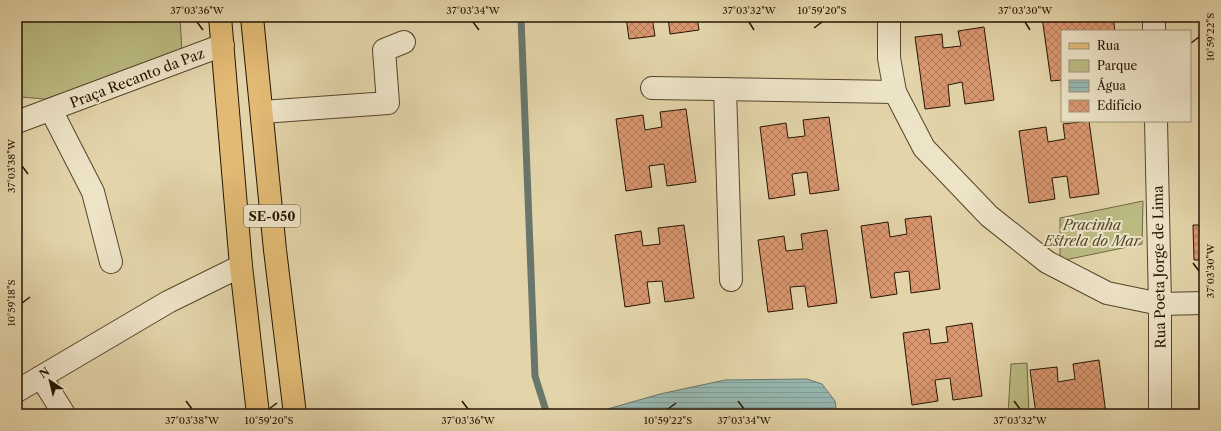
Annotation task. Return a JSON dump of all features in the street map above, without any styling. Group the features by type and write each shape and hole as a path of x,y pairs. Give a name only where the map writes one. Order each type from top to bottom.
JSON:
{"main road":[{"name":"SE-050","path":"220,17 241,266 258,414"},
{"name":"SE-050","path":"252,17 275,250 295,414"}],"street":[{"path":"889,17 889,58 895,92 924,148 989,216 1047,262 1107,293 1160,304 1204,303"},
{"path":"1154,17 1154,30"},
{"path":"262,112 388,103 384,50 404,42"},
{"name":"Praça Recanto da Paz","path":"17,122 223,45"},
{"path":"652,88 895,92"},
{"path":"725,89 731,280"},
{"name":"Praça Recanto da Paz","path":"51,110 93,192 111,262"},
{"name":"Rua Poeta Jorge de Lima","path":"1156,122 1160,304 1160,414"},
{"path":"17,390 168,302 241,266"},
{"path":"41,377 64,414"}],"green space":[{"path":"17,17 180,17 182,53 45,99 21,97 17,90"},
{"name":"Pracinha Estrela do Mar","path":"1143,201 1142,244 1060,261 1060,218"},
{"path":"1027,363 1029,414 1008,414 1011,364"}],"water":[{"path":"807,379 822,384 835,401 837,414 590,414 660,394 725,380"}],"building":[{"path":"626,17 652,17 655,36 629,39"},
{"path":"668,17 697,17 699,30 670,34"},
{"path":"1042,17 1070,17 1070,20 1087,17 1113,17 1115,30 1061,30 1061,80 1051,81"},
{"path":"984,27 994,100 965,104 962,82 948,85 950,106 925,109 915,37 942,34 943,48 961,46 958,31"},
{"path":"686,109 696,182 667,186 664,164 649,166 652,187 626,191 616,119 643,115 645,130 662,127 660,112"},
{"path":"829,117 839,190 810,194 807,172 792,174 795,195 769,199 760,127 786,123 788,138 805,136 803,120"},
{"path":"1089,122 1099,194 1070,198 1067,176 1052,178 1055,199 1029,203 1019,131 1046,127 1048,142 1065,139 1063,124"},
{"path":"931,216 940,289 911,293 909,271 894,273 897,294 871,298 861,226 888,222 890,237 907,234 905,219"},
{"path":"684,225 694,298 665,302 662,281 647,282 650,303 625,307 615,235 641,231 643,246 660,244 658,228"},
{"path":"1193,225 1204,225 1204,260 1194,260"},
{"path":"827,230 837,303 808,307 805,286 790,287 793,309 768,312 758,240 784,236 786,251 803,249 801,234"},
{"path":"972,323 982,396 953,400 950,378 935,380 938,401 912,405 903,333 929,329 931,344 948,342 946,327"},
{"path":"1099,360 1106,414 1036,414 1030,370 1057,367 1058,382 1075,379 1073,364"}],"waterway":[{"path":"521,17 535,376 547,414"}]}
